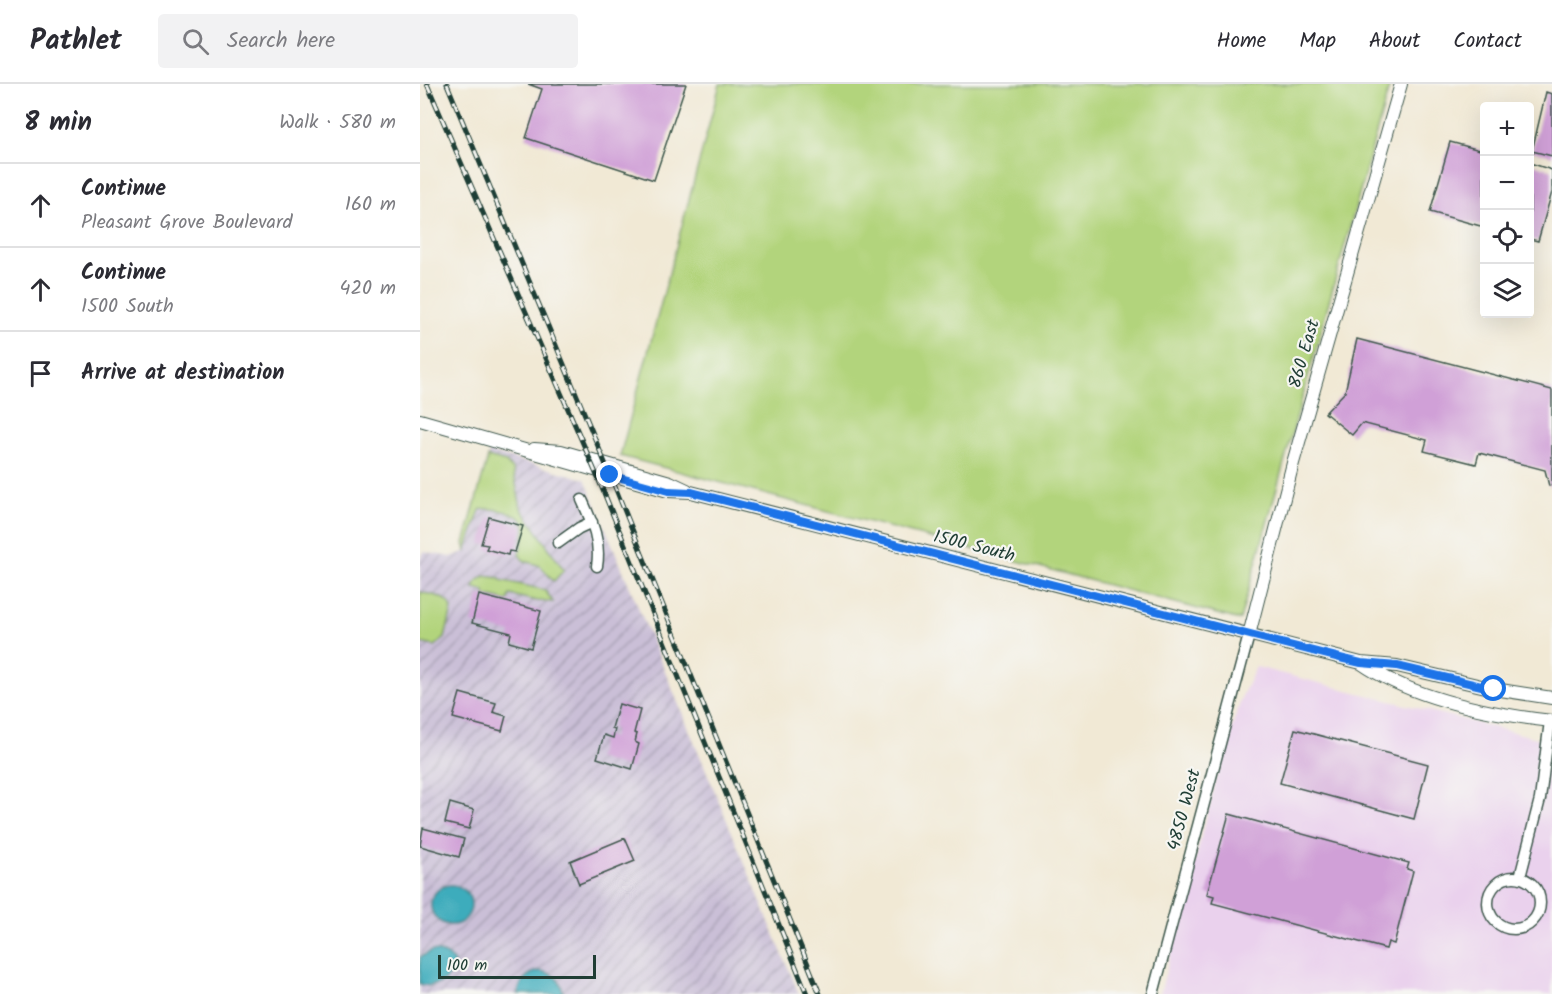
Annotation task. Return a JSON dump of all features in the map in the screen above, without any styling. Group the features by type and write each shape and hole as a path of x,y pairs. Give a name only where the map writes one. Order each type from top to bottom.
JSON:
{"street":[{"name":"860 East","path":"1249,635 1296,453 1401,84"},
{"name":"1500 South","path":"420,420 528,450 545,448 561,451 670,482 691,492 1361,663"},
{"path":"582,500 598,543 597,566"},
{"path":"558,543 592,522"},
{"name":"4850 West","path":"1153,994 1249,635"},
{"path":"1361,663 1397,666 1494,689 1552,698"},
{"path":"1361,663 1386,679 1410,690 1476,708 1551,721 1540,799 1521,878"},
{"path":"1521,878 1535,888 1540,898 1539,911 1533,921 1523,927 1505,927 1491,915 1488,904 1490,892 1503,879 1521,878"}],"shaded area":[{"path":"489,452 585,479 799,994 420,994 420,559 424,552 451,557 466,551 464,543"},
{"path":"1256,667 1552,742 1552,994 1160,994 1223,754 1242,696"}],"green space":[{"path":"720,84 1390,84 1240,620 620,456"},
{"path":"488,457 506,462 513,470 521,508 564,570 554,581 540,566 525,561 519,554 525,526 519,517 513,514 491,509 480,510 466,551 464,543"},
{"path":"485,576 545,590 553,602 510,595 508,601 485,595 485,591 474,588 477,581"},
{"path":"420,592 435,595 447,601 452,609 445,638 435,646 420,643"}],"water":[{"path":"451,885 465,891 471,905 465,919 451,925 437,919 431,905 437,891"},
{"path":"432,951 445,954 452,959 454,965 452,972 447,979 439,983 430,986 420,984 420,957"},
{"path":"540,971 556,978 563,994 518,994 525,978"}],"building":[{"path":"528,84 686,84 654,180 526,138 542,89"},
{"path":"1546,92 1552,94 1552,156 1534,152"},
{"path":"1450,142 1480,150 1480,226 1430,212"},
{"path":"1534,164 1552,170 1552,192 1538,241 1534,240"},
{"path":"1357,339 1552,390 1552,485 1549,486 1545,470 1479,453 1476,464 1424,451 1427,440 1362,423 1352,435 1325,413 1345,392"},
{"path":"489,517 523,526 515,552 509,551 508,555 486,549 488,545 481,544"},
{"path":"479,595 541,611 531,648 509,642 511,633 472,623"},
{"path":"460,693 496,703 493,712 506,716 502,731 453,718"},
{"path":"619,704 640,710 634,733 637,734 635,742 639,744 632,769 597,758 604,735 613,738 615,729 612,728"},
{"path":"1295,729 1428,764 1414,819 1280,783"},
{"path":"450,803 474,810 469,829 445,823"},
{"path":"1229,814 1409,863 1407,869 1413,871 1394,944 1388,942 1386,949 1212,903 1214,896 1207,894"},
{"path":"423,828 464,839 459,857 420,846"},
{"path":"625,838 635,861 579,884 570,861"}],"railway":[{"path":"427,84 598,478 807,994"},
{"path":"447,84 613,482 820,994"}],"route":[{"path":"610,475 668,491 691,492 1344,659 1397,666 1494,689"}]}
